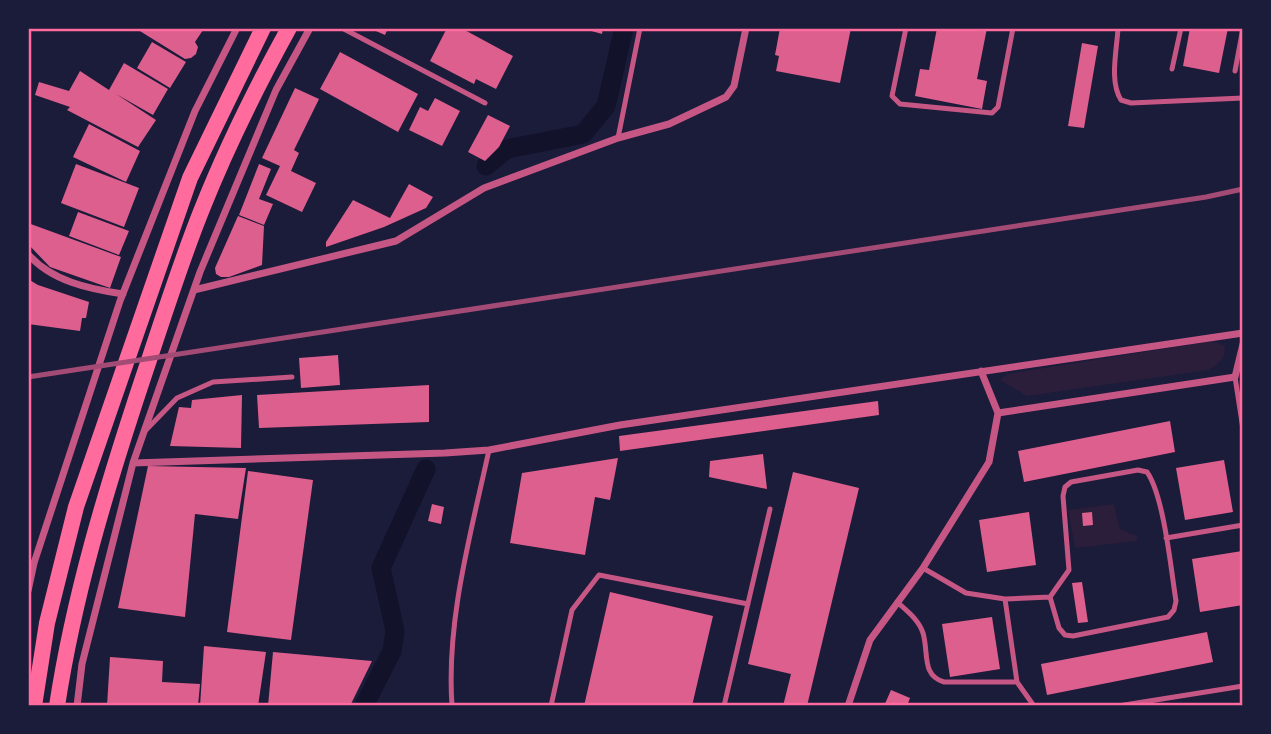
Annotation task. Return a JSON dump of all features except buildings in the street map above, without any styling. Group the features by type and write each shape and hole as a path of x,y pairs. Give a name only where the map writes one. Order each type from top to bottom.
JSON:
{"highway":[{"path":"34,706 47,623 76,507 190,178 263,28"},
{"path":"57,706 70,627 86,563 169,301 207,197 254,91 289,28"}],"street":[{"path":"28,591 34,563 121,298 195,111 237,28"},
{"path":"77,706 82,664 133,463 194,289 276,90 310,28"},
{"path":"194,289 396,241 484,188 618,138 669,124 726,97 734,86 746,28"},
{"path":"28,254 38,266 86,289 121,298"},
{"path":"133,463 489,450 620,425 1243,333"},
{"path":"998,413 1235,377 1243,344"},
{"path":"848,706 870,640 923,568 989,461 998,413 981,371"}],"lane":[{"path":"342,28 485,103"},
{"path":"618,138 640,28"},
{"path":"906,28 892,96 900,104 992,113 998,107 1013,28"},
{"path":"1118,28 1115,80 1121,100 1130,103 1243,97"},
{"path":"1172,69 1181,28"},
{"path":"1235,71 1243,28"},
{"path":"144,433 177,398 213,383 292,377"},
{"path":"1235,377 1243,429"},
{"path":"452,706 450,679 455,624 465,561 489,450"},
{"path":"923,568 966,593 1005,599 1050,597 1069,570 1063,496 1065,487 1071,482 1138,470 1147,472 1154,481 1166,538 1176,601 1174,610 1168,617 1073,636 1065,635 1059,628 1050,597"},
{"path":"724,706 770,509"},
{"path":"1166,538 1243,525"},
{"path":"551,706 572,610 599,575 748,604"},
{"path":"1005,599 1017,682 1034,706"},
{"path":"897,602 917,621 923,633 928,670 935,679 944,682 1017,682"},
{"path":"1118,706 1243,686"}],"shaded area":[{"path":"1213,341 1225,346 1225,351 1221,361 1208,370 1027,396 1000,380 1007,374"},
{"path":"1114,504 1120,529 1137,536 1137,541 1075,548 1068,510"}],"waterway":[{"path":"486,166 507,149 583,134 606,106 624,28"},
{"path":"364,706 392,651 395,631 381,568 426,469"}],"railway":[{"path":"28,377 1206,197 1243,189"}]}
